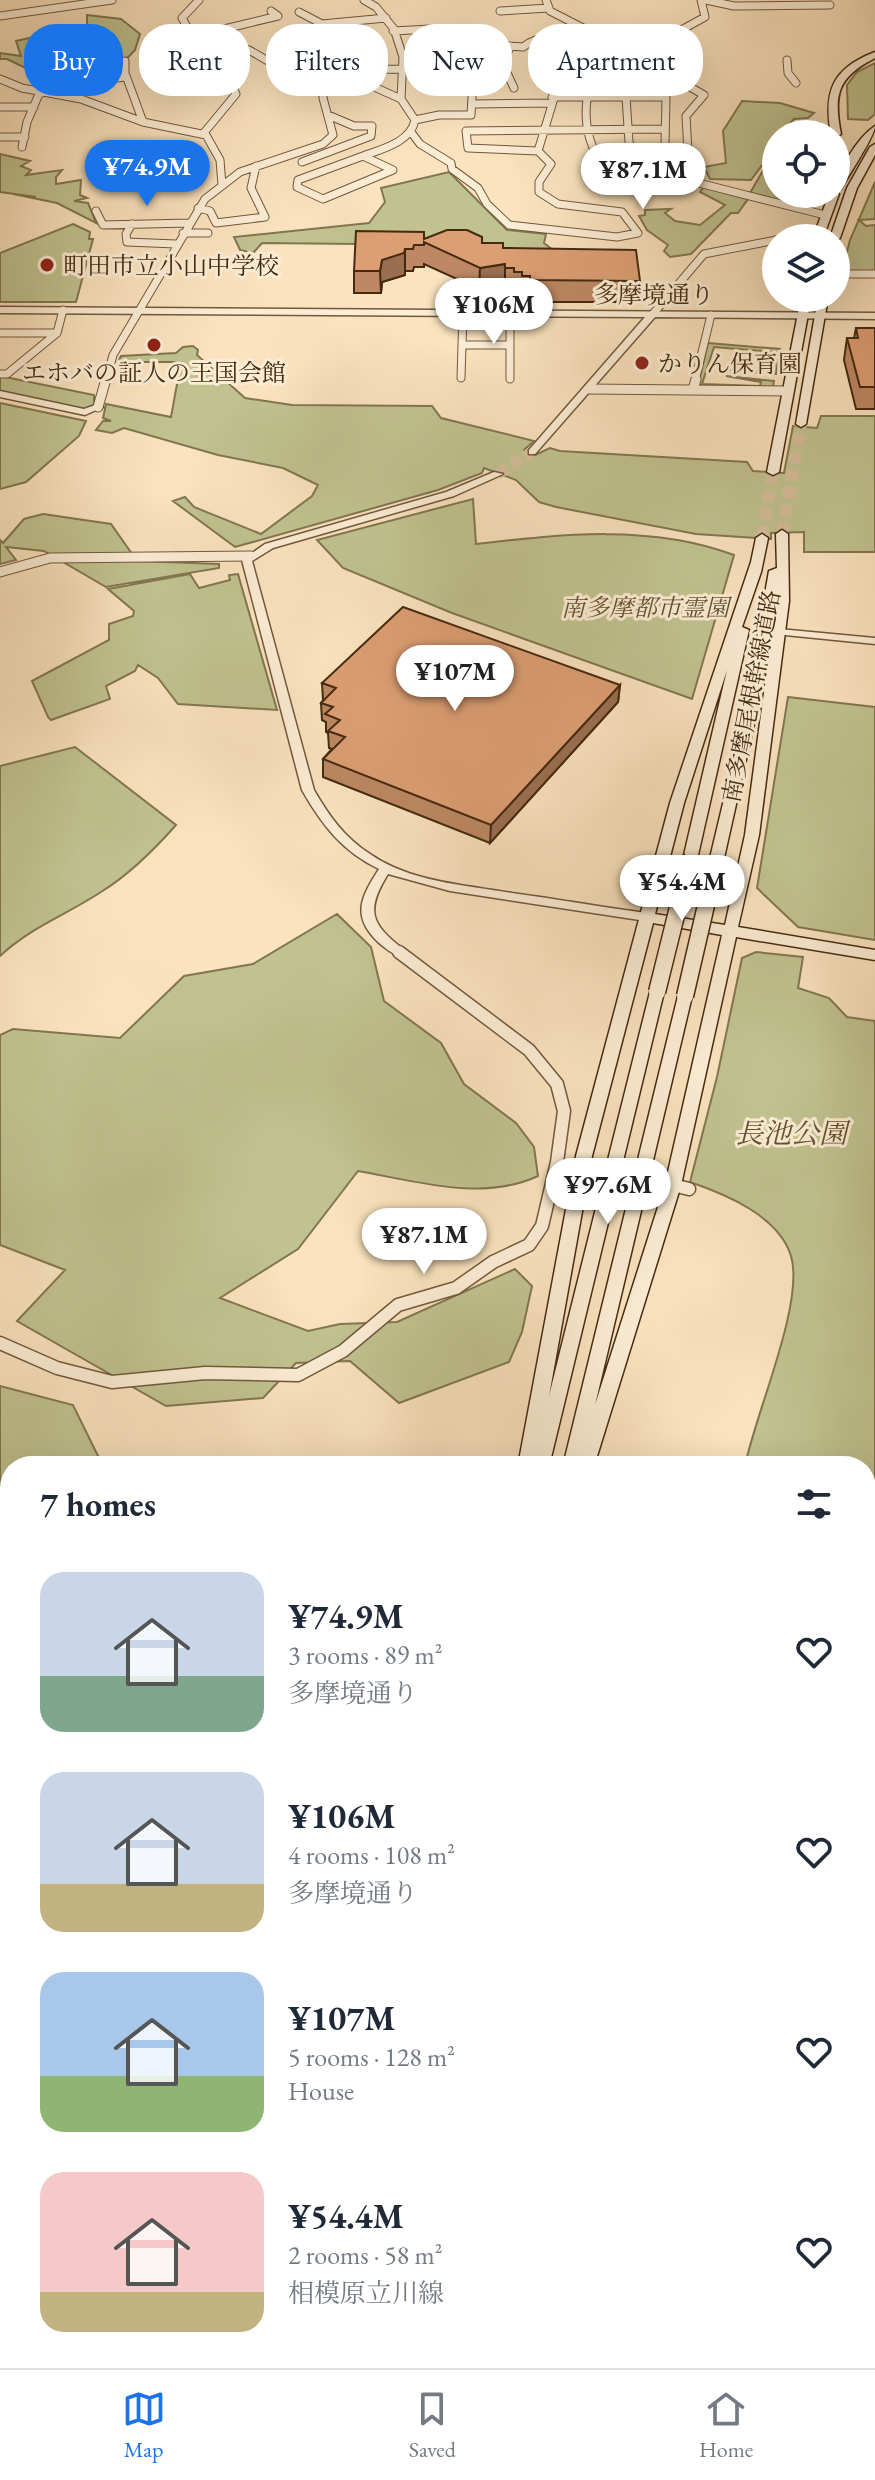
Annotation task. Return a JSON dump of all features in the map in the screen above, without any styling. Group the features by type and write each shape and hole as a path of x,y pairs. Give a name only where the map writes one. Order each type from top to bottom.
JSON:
{"main road":[{"path":"833,120 830,108 832,90 849,71 875,55"},
{"path":"850,164 875,129"},
{"path":"850,150 855,154 872,152"},
{"path":"839,224 852,188 872,152"},
{"path":"847,224 875,168"},
{"path":"822,224 828,208"},
{"path":"773,472 803,312"},
{"path":"801,424 821,312"},
{"name":"南多摩尾根幹線道路","path":"574,1456 748,724 782,534 779,632"},
{"name":"南多摩尾根幹線道路","path":"542,1456 691,855 762,538"},
{"path":"529,1456 584,1156 677,803 757,562"},
{"path":"588,1456 681,1187 729,930 754,822 779,632"},
{"path":"646,917 875,955"}],"street":[{"path":"59,0 64,8"},
{"path":"0,16 112,0"},
{"path":"185,24 182,18 199,0"},
{"path":"364,0 376,5 386,18 405,55 403,69 406,81 401,99"},
{"path":"694,24 705,17 703,0 734,6 830,5"},
{"path":"500,11 547,4 575,24"},
{"path":"232,17 244,24 278,16 271,11"},
{"path":"299,12 322,24 386,18"},
{"path":"393,31 404,30"},
{"path":"787,60 788,73 796,83"},
{"path":"125,61 126,77 143,122"},
{"path":"388,69 403,69"},
{"path":"0,79 22,88"},
{"path":"512,84 514,88"},
{"path":"0,88 22,88"},
{"path":"388,93 401,99 415,120"},
{"path":"638,169 696,165 688,152 686,116 703,94"},
{"path":"23,143 38,96"},
{"path":"68,96 143,122 203,134 211,139 220,160 222,185"},
{"path":"203,134 234,96"},
{"path":"0,394 85,412 98,407 113,355 198,208 235,175 329,142 333,135 327,96"},
{"path":"538,151 552,96"},
{"path":"586,98 584,130 601,169 617,188 647,182 638,169 625,130 626,97"},
{"path":"415,120 439,115 471,115 472,100 666,97 664,129 673,168"},
{"path":"0,107 34,107"},
{"path":"302,162 371,136 372,126 354,126 328,115"},
{"path":"361,155 393,170 323,199 297,187 298,180 361,155 395,143 411,132 415,120"},
{"path":"411,132 420,144 451,163 452,169 478,188 487,204 509,225 617,237 639,231 622,212 558,204 539,192 539,182 551,164 538,151 468,148 466,131 664,129"},
{"path":"0,137 35,144"},
{"path":"198,208 210,211 216,223 265,217 251,188 256,166"},
{"path":"683,179 825,215"},
{"path":"96,211 103,225 189,223"},
{"path":"132,224 126,234 127,242 176,244"},
{"path":"183,233 208,233"},
{"path":"532,452 704,254 762,243"},
{"path":"850,274 875,274"},
{"name":"多摩境通り","path":"0,310 875,316"},
{"path":"0,374 7,374 57,333 63,310"},
{"path":"463,313 462,375 474,372"},
{"path":"498,372 510,376 510,313"},
{"path":"693,390 711,315"},
{"path":"0,333 57,333"},
{"path":"462,345 510,345"},
{"path":"589,389 787,391"},
{"path":"498,474 450,494 269,546 247,560 308,790 321,817 343,842 385,869 442,887 646,917"},
{"path":"0,572 50,558 251,556"},
{"path":"779,632 875,641"},
{"path":"0,1343 57,1368 112,1382 205,1373 298,1375 343,1351 398,1305 456,1288 493,1262 529,1245 542,1226 557,1162 564,1111 557,1084 529,1050 374,931 365,910 368,894 385,869"}],"green space":[{"path":"87,15 121,19 139,33 135,50 123,63 123,24 87,24"},
{"path":"24,39 24,67 0,59 0,53 21,56 16,41"},
{"path":"875,63 875,114 868,120 848,119 847,85 857,72"},
{"path":"742,101 780,103 814,113 808,118 762,120 762,165 751,180 710,179 704,167 726,163 723,131"},
{"path":"0,154 30,161 21,166 31,170 26,175 62,170 56,177 56,184 81,180 80,195 87,198 74,201 88,203 96,223 57,203 0,192"},
{"path":"449,172 507,230 546,234 544,243 553,250 606,263 456,245 262,243 253,253 240,250 234,237 369,223 385,202 381,188"},
{"path":"762,172 762,196 750,193"},
{"path":"875,182 875,219 859,220 866,226 875,225 875,272 850,271 850,240"},
{"path":"704,187 748,199 738,213 731,213 691,254 670,257 664,251 668,245 647,230 639,216 645,215 645,210 671,209 665,213 675,221 700,225 725,205 700,192"},
{"path":"73,224 90,232 89,239 93,239 76,302 0,302 0,253"},
{"path":"708,343 780,349 776,374 729,370 770,372 772,352 714,347 702,384 760,386 761,382 726,376 774,381 773,387 698,385"},
{"path":"193,346 198,350 197,355 245,398 292,405 432,406 441,418 534,441 524,450 533,456 550,448 747,462 753,471 784,473 793,426 817,428 821,416 875,416 875,552 804,552 804,532 771,533 771,539 696,534 556,507 539,502 516,480 484,468 482,473 438,490 235,547 173,501 185,497 194,507 261,534 312,496 318,485 283,468 218,455 124,428 112,433 96,430 103,421 111,421 103,418 106,404 171,417 181,362 123,362 119,360 121,356 176,353 183,347"},
{"path":"0,376 94,395 94,408 87,410 0,392"},
{"path":"0,403 86,421 79,436 26,482 0,489"},
{"name":"南多摩都市霊園","path":"473,499 476,544 573,535 639,535 703,545 734,555 692,699 452,613 343,568 317,540"},
{"path":"43,514 111,524 137,561 219,564 219,568 106,587 44,551 6,547 16,560 0,564 0,540 3,543 24,519"},
{"path":"190,574 199,588 230,580 229,575 238,574 277,710 178,704 158,678 138,665 135,671 106,686 110,699 51,720 32,681 109,640 109,624 133,616 134,611 108,589"},
{"path":"788,697 875,707 875,940 798,927 757,888"},
{"path":"75,747 176,825 122,877 24,937 0,956 0,766"},
{"path":"337,914 371,947 384,1001 441,1043 464,1084 516,1123 534,1147 538,1176 517,1184 472,1188 426,1184 358,1171 298,1249 220,1298 308,1331 340,1324 397,1322 515,1269 532,1286 522,1332 509,1362 399,1403 350,1361 296,1363 263,1398 166,1406 17,1321 65,1270 0,1245 0,1035 13,1029 120,1038 184,976 253,964"},
{"name":"長池公園","path":"756,952 803,957 798,988 829,998 847,1017 875,1021 875,1456 747,1456 785,1329 791,1301 791,1256 785,1242 763,1218 734,1200 690,1182 717,1077 742,958"},
{"path":"0,1386 73,1405 98,1456 0,1456"}],"building":[{"path":"447,230 467,230 482,237 482,243 503,243 503,248 636,250 640,281 530,280 530,276 522,276 522,272 514,272 514,268 505,268 505,264 480,268 424,242 424,245 414,245 413,249 405,249 404,253 382,260 380,271 354,271 356,231 424,232 424,239"},
{"path":"856,328 875,328 875,387 860,387 847,338 858,338"},
{"path":"403,607 620,685 491,825 323,759 345,737 328,731 340,720 325,714 333,707 321,703 336,688 322,683"}],"tunnel":[{"path":"782,534 801,424"},
{"path":"498,474 532,452"},
{"path":"762,538 773,472"}],"place":[{"name":"町田市立小山中学校","path":"47,265"},
{"name":"エホバの証人の王国会館","path":"154,345"},
{"name":"かりん保育園","path":"642,363"}]}
